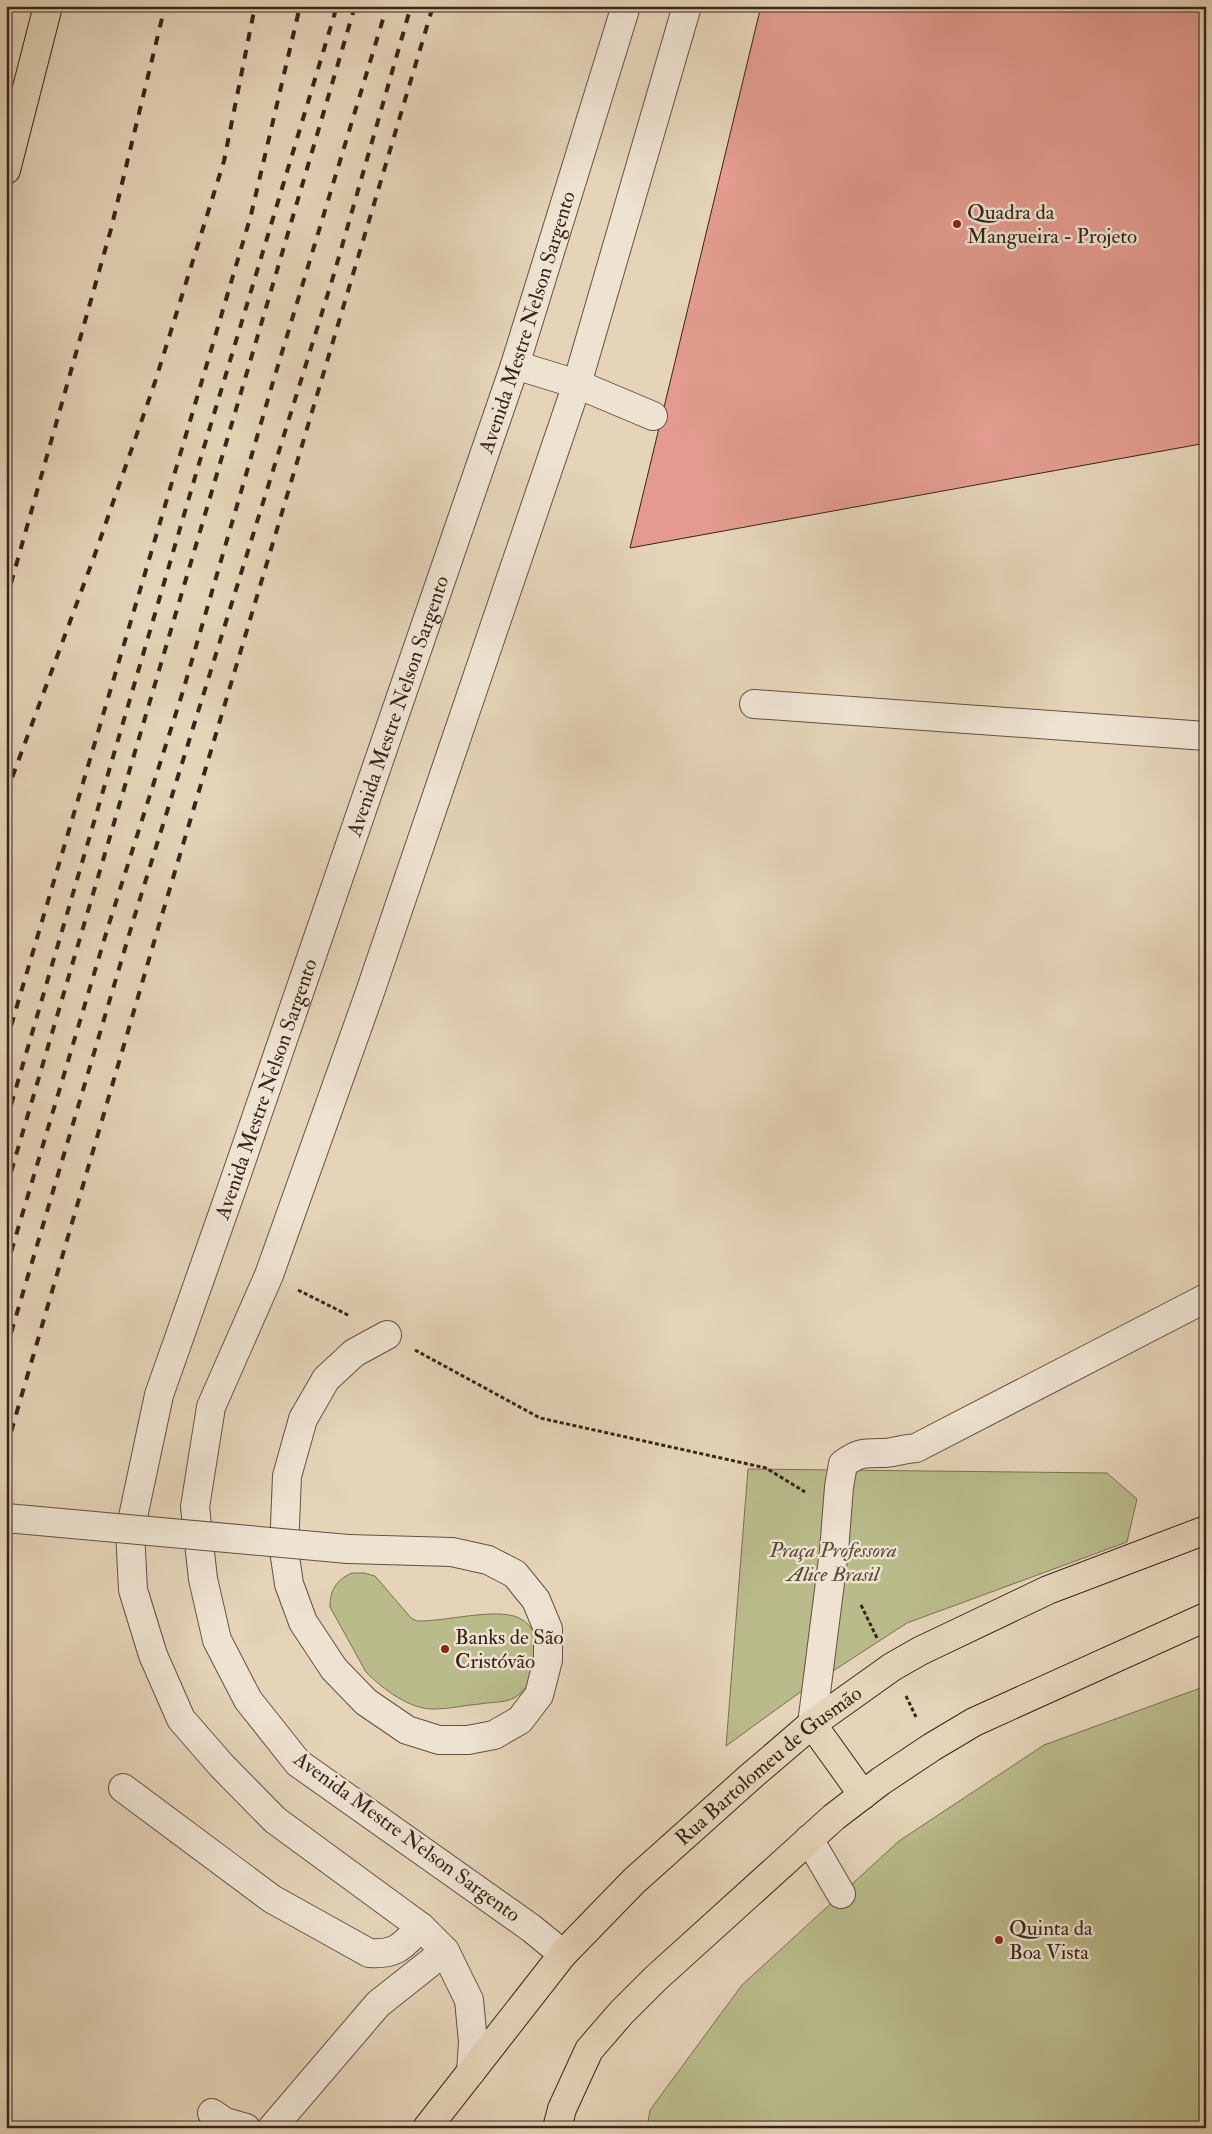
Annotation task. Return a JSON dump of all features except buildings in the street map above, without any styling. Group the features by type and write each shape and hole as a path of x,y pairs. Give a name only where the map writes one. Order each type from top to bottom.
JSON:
{"main road":[{"path":"6,170 48,6"},
{"name":"Rua Bartolomeu de Gusmão","path":"427,2128 563,1954 634,1881 812,1724 892,1667 920,1651 1048,1590 1206,1530"},
{"path":"557,2128 562,2109 589,2050 621,2013 654,1979 809,1839 863,1795 932,1747 974,1722 1206,1617"},
{"path":"812,1724 863,1795"}],"street":[{"name":"Avenida Mestre Nelson Sargento","path":"471,2072 473,2042 469,2000 445,1952 421,1927 275,1820 221,1765 181,1719 153,1655 133,1590 130,1531 159,1396 516,365 626,6"},
{"name":"Avenida Mestre Nelson Sargento","path":"563,1954 531,1928 298,1763 248,1700 217,1640 203,1579 195,1507 211,1407 269,1275 372,985 577,384 687,6"},
{"path":"516,365 577,384 653,416"},
{"path":"754,704 1206,736"},
{"path":"812,1724 843,1464 853,1456 864,1452 886,1452 916,1448 1206,1298"},
{"path":"6,1518 348,1549 452,1552 488,1560 515,1574 536,1600 548,1629 548,1660 539,1695 520,1720 494,1735 468,1740 439,1740 407,1730 366,1702 334,1669 302,1622 289,1584 284,1550 287,1476 303,1419 326,1379 354,1353 387,1335"},
{"path":"123,1788 272,1899 369,1953 391,1953 399,1949 421,1927"},
{"path":"809,1839 841,1894"},
{"path":"272,2128 378,2004 445,1952"},
{"path":"212,2113 225,2122 246,2128"}],"path":[{"path":"269,1275 387,1335 540,1418 766,1468 805,1492 809,1499"},
{"path":"860,1603 877,1638"},
{"path":"906,1696 916,1717"}],"green space":[{"name":"Praça Professora Alice Brasil","path":"748,1469 1107,1473 1137,1499 1127,1542 907,1623 799,1693 726,1746"},
{"name":"Banks de São Cristóvão","path":"352,1573 364,1573 375,1576 411,1618 417,1621 484,1614 509,1615 519,1618 528,1625 534,1634 537,1646 537,1658 530,1682 514,1698 502,1702 435,1709 416,1706 398,1697 380,1685 366,1672 330,1607 331,1595 335,1586"},
{"name":"Quinta da Boa Vista","path":"1206,1686 1206,2128 647,2128 650,2110 742,1985 899,1841 1044,1745"}],"railway":[{"path":"6,601 111,229 165,6"},
{"path":"6,794 94,557 155,382 224,161 255,6"},
{"path":"6,1043 251,215 300,6"},
{"path":"6,1122 198,467 337,6"},
{"path":"6,1189 355,6"},
{"path":"6,1269 108,927 183,691 273,382 387,6"},
{"path":"6,1350 134,918 334,274 411,6"},
{"path":"6,1449 159,925 433,6"}],"place":[{"name":"Quadra da Mangueira - Projeto","path":"957,224"},
{"name":"Banks de São Cristóvão","path":"445,1649"},
{"name":"Quinta da Boa Vista","path":"999,1940"}]}
